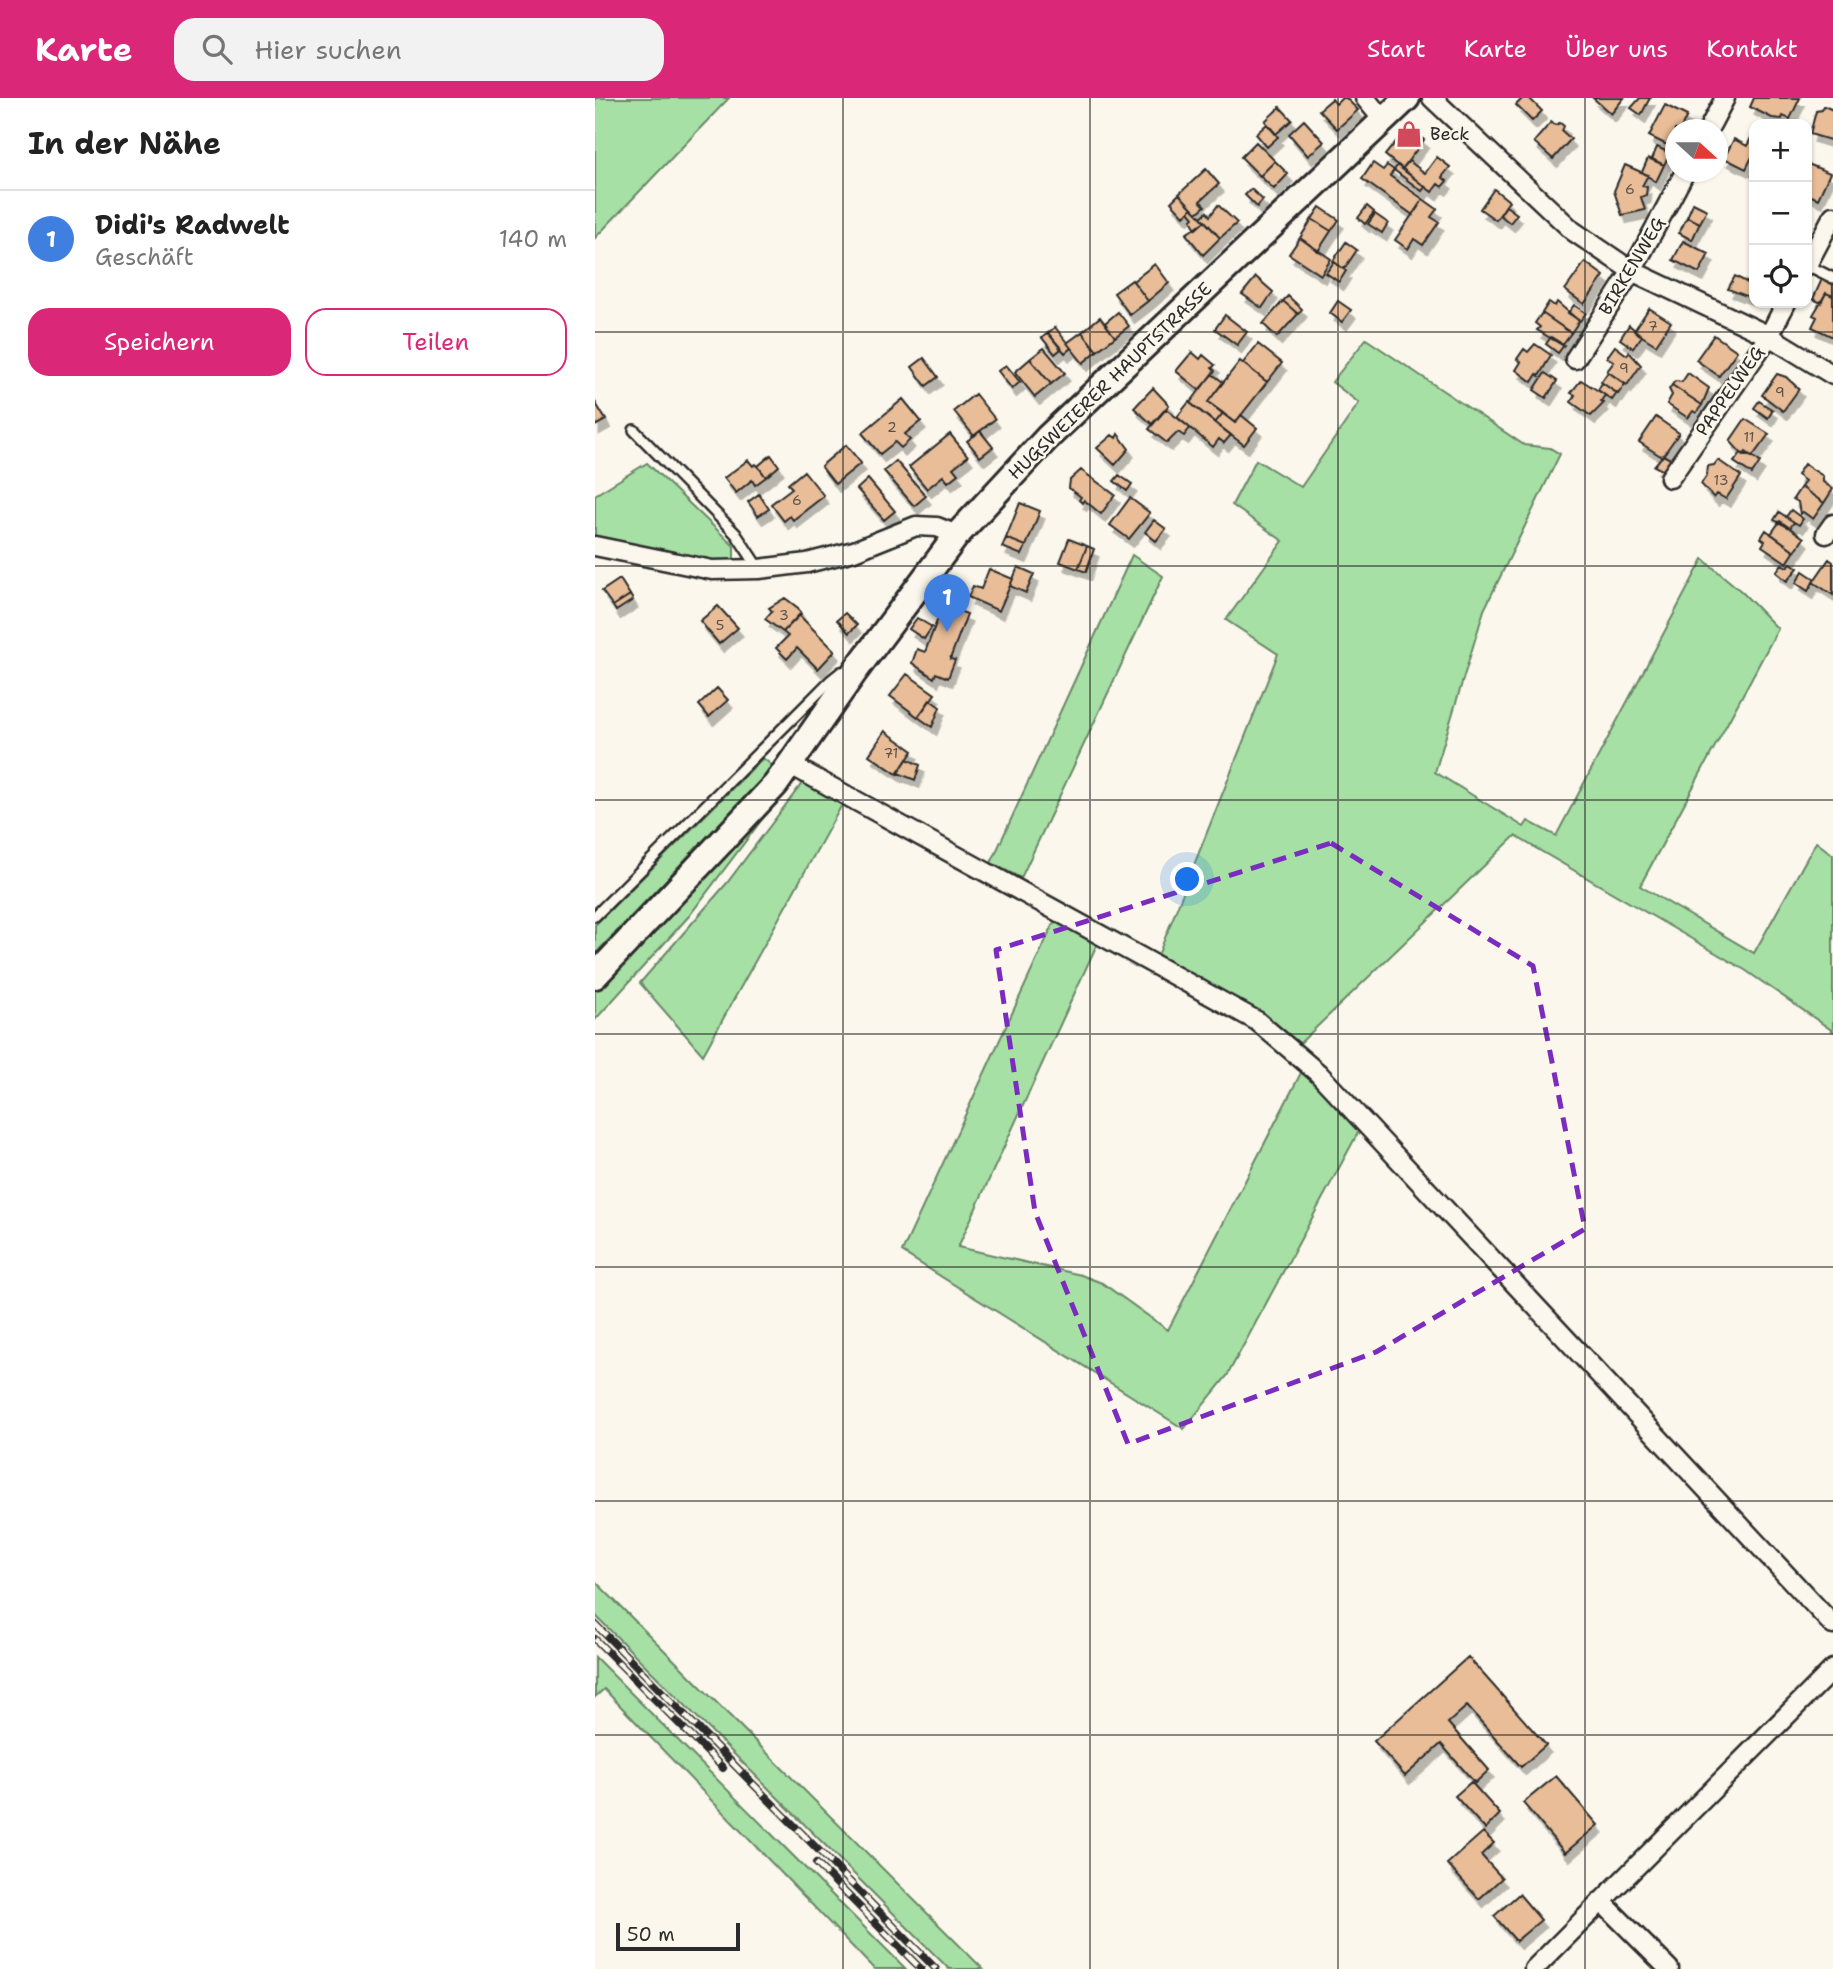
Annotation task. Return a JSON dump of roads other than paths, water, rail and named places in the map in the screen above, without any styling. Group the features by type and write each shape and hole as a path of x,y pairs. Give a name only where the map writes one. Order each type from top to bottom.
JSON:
{"street":[{"path":"1365,98 1384,121"},
{"name":"HUGSWEIERER HAUPTSTRASSE","path":"595,976 791,765 856,670 957,535 1048,437 1407,98"},
{"path":"1432,98 1573,231 1632,271 1769,336 1833,375"},
{"path":"1714,119 1724,98"},
{"name":"BIRKENWEG","path":"1575,359 1632,271 1680,182"},
{"path":"1812,256 1833,216"},
{"name":"PAPPELWEG","path":"1670,478 1769,336 1783,308"},
{"path":"595,546 712,570 759,569 807,563 854,551 916,526 937,527 957,535"},
{"path":"791,765 1245,1015 1288,1046 1318,1073 1833,1625"},
{"path":"1534,1969 1833,1669"},
{"path":"1601,1901 1669,1969"}],"lane":[{"path":"1812,268 1833,278"},
{"path":"634,430 736,534 759,569"},
{"path":"595,916 831,680 841,672 856,670"}],"railway":[{"path":"595,1624 936,1969"},
{"path":"595,1639 723,1768"},
{"path":"816,1863 921,1969"}],"place":[{"name":"Beck","path":"1409,134"},
{"name":"Didi's Radwelt","path":"947,632"}]}
